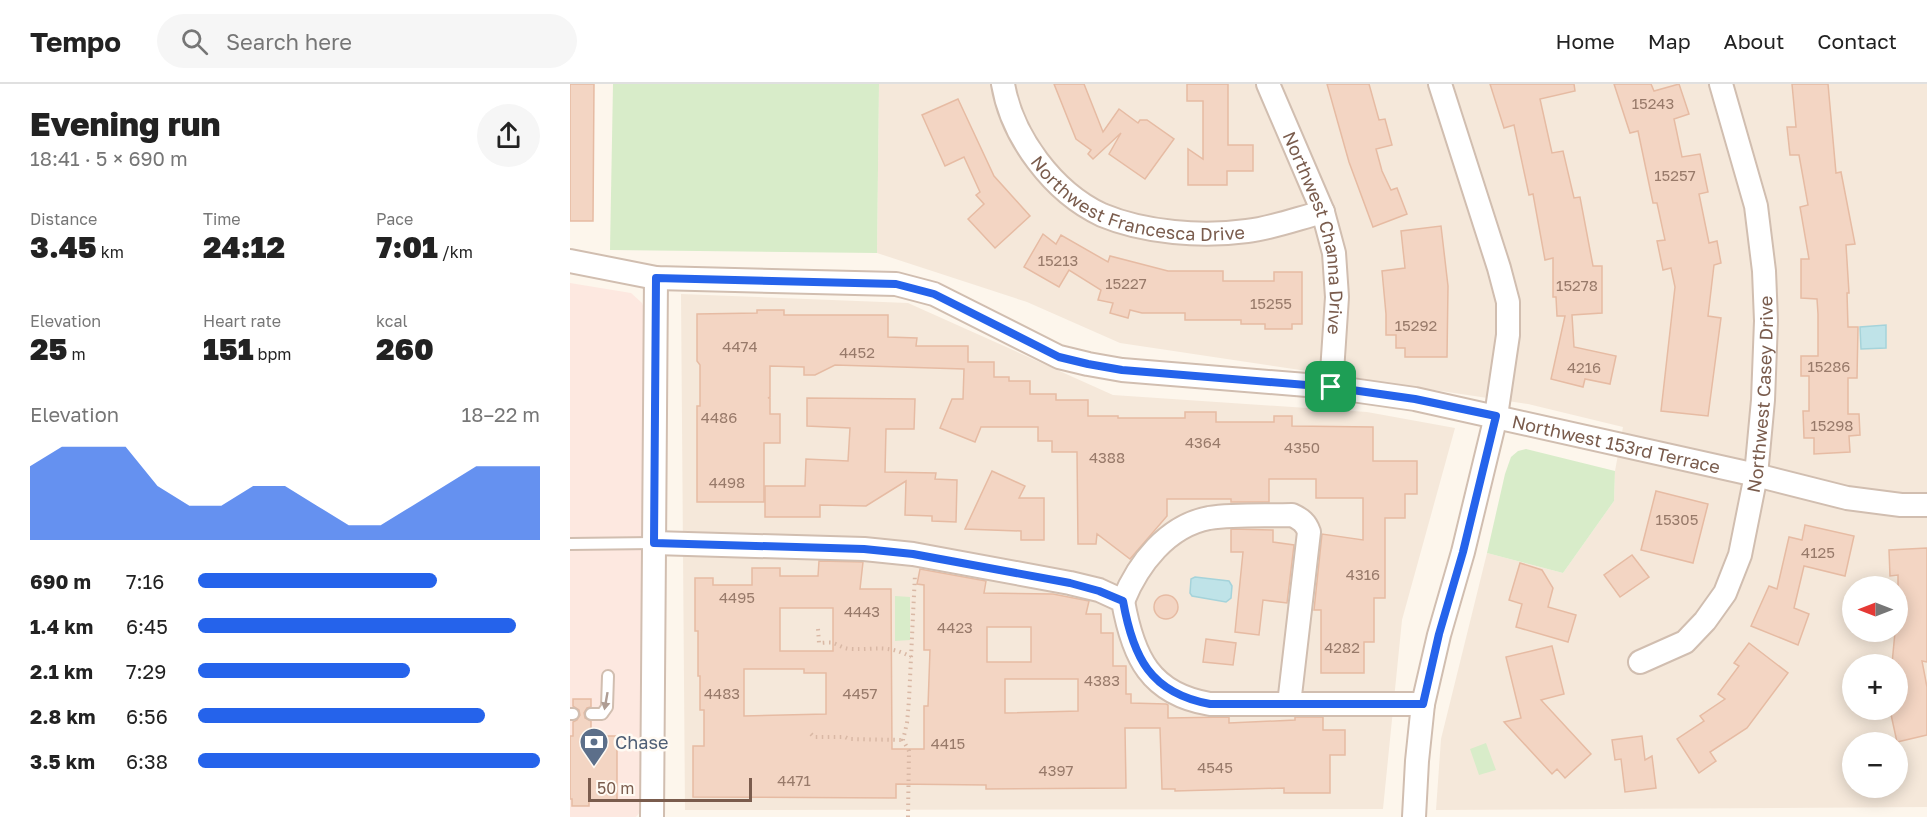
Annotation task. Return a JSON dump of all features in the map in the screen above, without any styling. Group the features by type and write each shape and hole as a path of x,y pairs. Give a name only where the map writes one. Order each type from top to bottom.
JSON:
{"street":[{"name":"Northwest Francesca Drive","path":"1003,84 1012,120 1025,145 1048,173 1074,197 1102,214 1151,228 1213,234 1250,231 1323,212"},
{"name":"Northwest Channa Drive","path":"1268,84 1323,212 1334,253 1337,297 1331,387"},
{"path":"1414,817 1423,704 1496,416 1508,335 1508,302 1499,268 1440,84"},
{"name":"Northwest Casey Drive","path":"1640,662 1685,642 1705,621 1725,593 1740,555 1756,475 1766,321 1764,271 1756,206 1721,84"},
{"name":"Northwest 153rd Terrace","path":"570,261 656,278 896,284 934,294 1059,357 1088,364 1122,370 1331,387 1415,399 1756,475 1847,498 1901,505 1927,505"},
{"path":"652,817 656,278"},
{"path":"1289,704 1309,532 1307,525 1300,518 1292,516 1229,516 1189,525 1172,535 1156,549 1132,581 1123,601 1129,632 1136,650 1146,668 1162,685 1190,700 1210,704 1289,704 1423,704"},
{"path":"654,543 864,549 917,555 1070,583 1123,601"}],"lane":[{"path":"570,544 654,543"},
{"path":"591,714 602,714 607,707 608,676"}],"path":[{"path":"908,817 909,751 903,740 907,723 913,591 917,555"},
{"path":"818,629 819,643 834,643 849,649 897,649 911,657"},
{"path":"811,734 814,737 845,737 849,740 903,740"}],"shaded area":[{"path":"879,84 1927,84 1927,807 1436,810 1441,739 1487,553 1563,573 1614,501 1615,471 1623,427 1528,404 1120,343 1027,302 877,253"},
{"path":"570,283 631,293 642,303 646,314 640,812 636,817 570,817"},
{"path":"681,294 908,303 1113,395 1367,412 1455,428 1402,620 1383,809 685,810"}],"green space":[{"path":"613,84 879,84 877,253 610,250"},
{"path":"1526,449 1615,471 1614,501 1563,573 1487,553 1511,457 1518,451"},
{"path":"895,596 910,597 910,640 895,641"},
{"path":"1486,743 1496,770 1479,775 1470,749"}],"water":[{"path":"1886,325 1886,348 1861,349 1860,327"},
{"path":"1195,577 1229,581 1232,586 1231,598 1226,602 1192,596 1190,593 1191,579"}],"building":[{"path":"570,84 594,84 593,221 570,221"},
{"path":"1054,84 1084,84 1103,132 1119,109 1138,123 1140,120 1147,120 1174,139 1145,179 1109,154 1121,133 1093,159 1088,154 1091,150 1076,139"},
{"path":"1187,84 1228,84 1228,145 1253,145 1253,171 1227,171 1227,185 1188,185 1188,149 1203,159 1203,101 1187,101"},
{"path":"1327,84 1369,84 1379,120 1385,119 1392,145 1376,149 1382,171 1391,190 1397,188 1407,214 1373,227 1349,162"},
{"path":"1490,84 1574,84 1575,91 1540,99 1552,153 1563,151 1574,198 1580,197 1593,266 1602,266 1602,313 1572,315 1574,347 1616,356 1610,384 1585,379 1583,387 1551,379 1565,316 1557,316 1556,297 1553,297 1553,258 1545,260 1533,194 1529,195 1514,125 1504,128"},
{"path":"1614,84 1651,84 1654,91 1679,84 1689,114 1674,119 1682,157 1700,154 1708,192 1699,194 1709,243 1717,241 1721,263 1714,265 1708,316 1721,318 1708,416 1661,411 1675,287 1671,268 1663,270 1657,241 1665,240 1657,203 1653,203 1638,131 1630,133"},
{"path":"1792,84 1828,84 1836,173 1841,172 1855,244 1846,245 1849,293 1847,293 1848,327 1858,327 1857,378 1848,378 1848,414 1859,414 1860,435 1849,436 1850,452 1814,454 1814,438 1804,438 1803,411 1809,411 1809,376 1801,376 1801,356 1818,356 1818,314 1817,299 1801,298 1801,259 1809,259 1800,207 1808,205 1799,155 1790,155 1787,127 1796,127"},
{"path":"958,99 994,176 1030,216 995,248 968,219 984,204 976,195 980,192 964,157 945,166 922,115"},
{"path":"1441,226 1448,286 1447,357 1405,357 1405,348 1396,348 1396,335 1386,335 1382,271 1405,268 1401,231"},
{"path":"1043,234 1056,244 1061,235 1108,262 1110,256 1168,271 1223,271 1223,281 1274,281 1274,272 1302,272 1302,324 1292,324 1292,329 1265,329 1265,324 1241,324 1241,320 1185,320 1185,313 1142,313 1130,310 1128,318 1110,313 1113,303 1098,300 1101,290 1069,270 1059,287 1024,267"},
{"path":"757,310 784,310 784,315 888,315 888,337 917,338 916,346 968,346 968,362 994,362 994,377 1009,377 1009,381 1030,381 1030,394 1056,394 1056,400 1088,400 1088,416 1185,418 1185,412 1216,412 1216,422 1274,422 1274,416 1292,416 1292,426 1373,427 1373,461 1417,461 1417,494 1405,494 1405,518 1385,518 1385,598 1374,598 1374,642 1364,642 1364,673 1321,673 1321,610 1314,610 1322,534 1363,540 1363,498 1316,498 1316,479 1269,479 1269,502 1231,502 1231,499 1167,499 1167,516 1130,559 1097,534 1096,544 1078,544 1077,452 1052,452 1052,441 1038,441 1038,427 981,427 975,442 940,428 952,399 963,399 964,369 835,365 815,375 804,375 804,367 770,366 770,397 768,398 770,398 770,414 780,414 780,443 764,443 764,502 697,502 697,406 700,406 700,365 697,361 697,314 757,313"},
{"path":"807,398 915,399 914,429 886,429 885,472 936,473 935,479 957,480 956,522 932,521 932,516 905,515 906,481 866,506 820,505 820,517 765,517 765,486 805,486 806,459 848,461 850,428 807,426"},
{"path":"992,471 1025,486 1019,498 1044,498 1044,540 1021,540 1021,531 965,529"},
{"path":"1656,491 1708,504 1693,563 1641,550"},
{"path":"1805,525 1854,536 1845,576 1804,566 1794,608 1809,614 1798,645 1751,626 1769,586 1777,589 1789,537 1802,540"},
{"path":"1231,529 1273,530 1273,542 1294,545 1287,603 1263,600 1259,635 1235,632 1243,552 1231,552"},
{"path":"1927,548 1927,662 1922,661 1927,687 1927,735 1908,739 1908,732 1895,732 1892,720 1908,720 1908,654 1893,654 1894,642 1908,642 1908,576 1890,576 1889,550"},
{"path":"1632,555 1649,577 1620,597 1604,575"},
{"path":"819,561 863,562 860,589 891,589 892,749 924,749 924,706 928,706 930,650 924,650 924,585 917,584 920,569 986,581 984,593 1053,594 1089,601 1086,614 1101,614 1101,633 1113,633 1113,666 1126,666 1126,694 1131,694 1131,703 1166,704 1168,705 1168,718 1229,717 1229,723 1323,717 1323,730 1345,730 1345,755 1330,755 1330,793 1284,793 1284,788 1175,791 1175,789 1162,789 1160,728 1125,728 1126,788 986,789 986,785 896,784 896,798 693,797 693,746 704,746 704,710 700,710 700,676 698,676 698,631 695,631 695,578 713,578 713,585 752,585 752,568 780,568 780,576 818,576","holes":["780,608 833,608 833,651 780,651","987,627 1031,627 1031,662 987,662","744,669 804,669 804,673 826,673 826,714 744,716","1005,679 1078,679 1078,711 1005,713"]},
{"path":"1520,563 1542,570 1553,588 1548,607 1576,615 1568,642 1516,627 1522,604 1509,600"},
{"path":"1166,595 1174,599 1178,607 1174,615 1166,619 1158,615 1154,607 1158,599"},
{"path":"1206,639 1236,643 1233,665 1203,662"},
{"path":"1749,643 1788,673 1747,728 1710,752 1716,761 1699,773 1677,739 1704,721 1700,716 1725,699 1718,694 1739,666 1734,663"},
{"path":"1552,646 1564,694 1541,700 1591,754 1565,778 1557,769 1552,774 1504,722 1521,718 1506,657"},
{"name":"Chase","path":"573,699 591,699 591,707 587,708 584,713 585,718 591,721 591,736 617,736 617,801 589,801 589,806 572,806 570,736 573,736 573,722 580,715 579,710 573,706"},
{"path":"1642,736 1645,760 1652,756 1656,788 1625,792 1621,759 1615,760 1612,740"}],"place":[{"name":"Chase","path":"594,768"}],"route":[{"path":"656,278 896,284 934,294 1059,357 1088,364 1122,370 1331,387 1415,399 1496,416 1423,704 1210,704 1190,700 1162,685 1146,668 1129,632 1123,601 1099,591 1034,575 913,554 864,549 654,543 656,278"}]}
